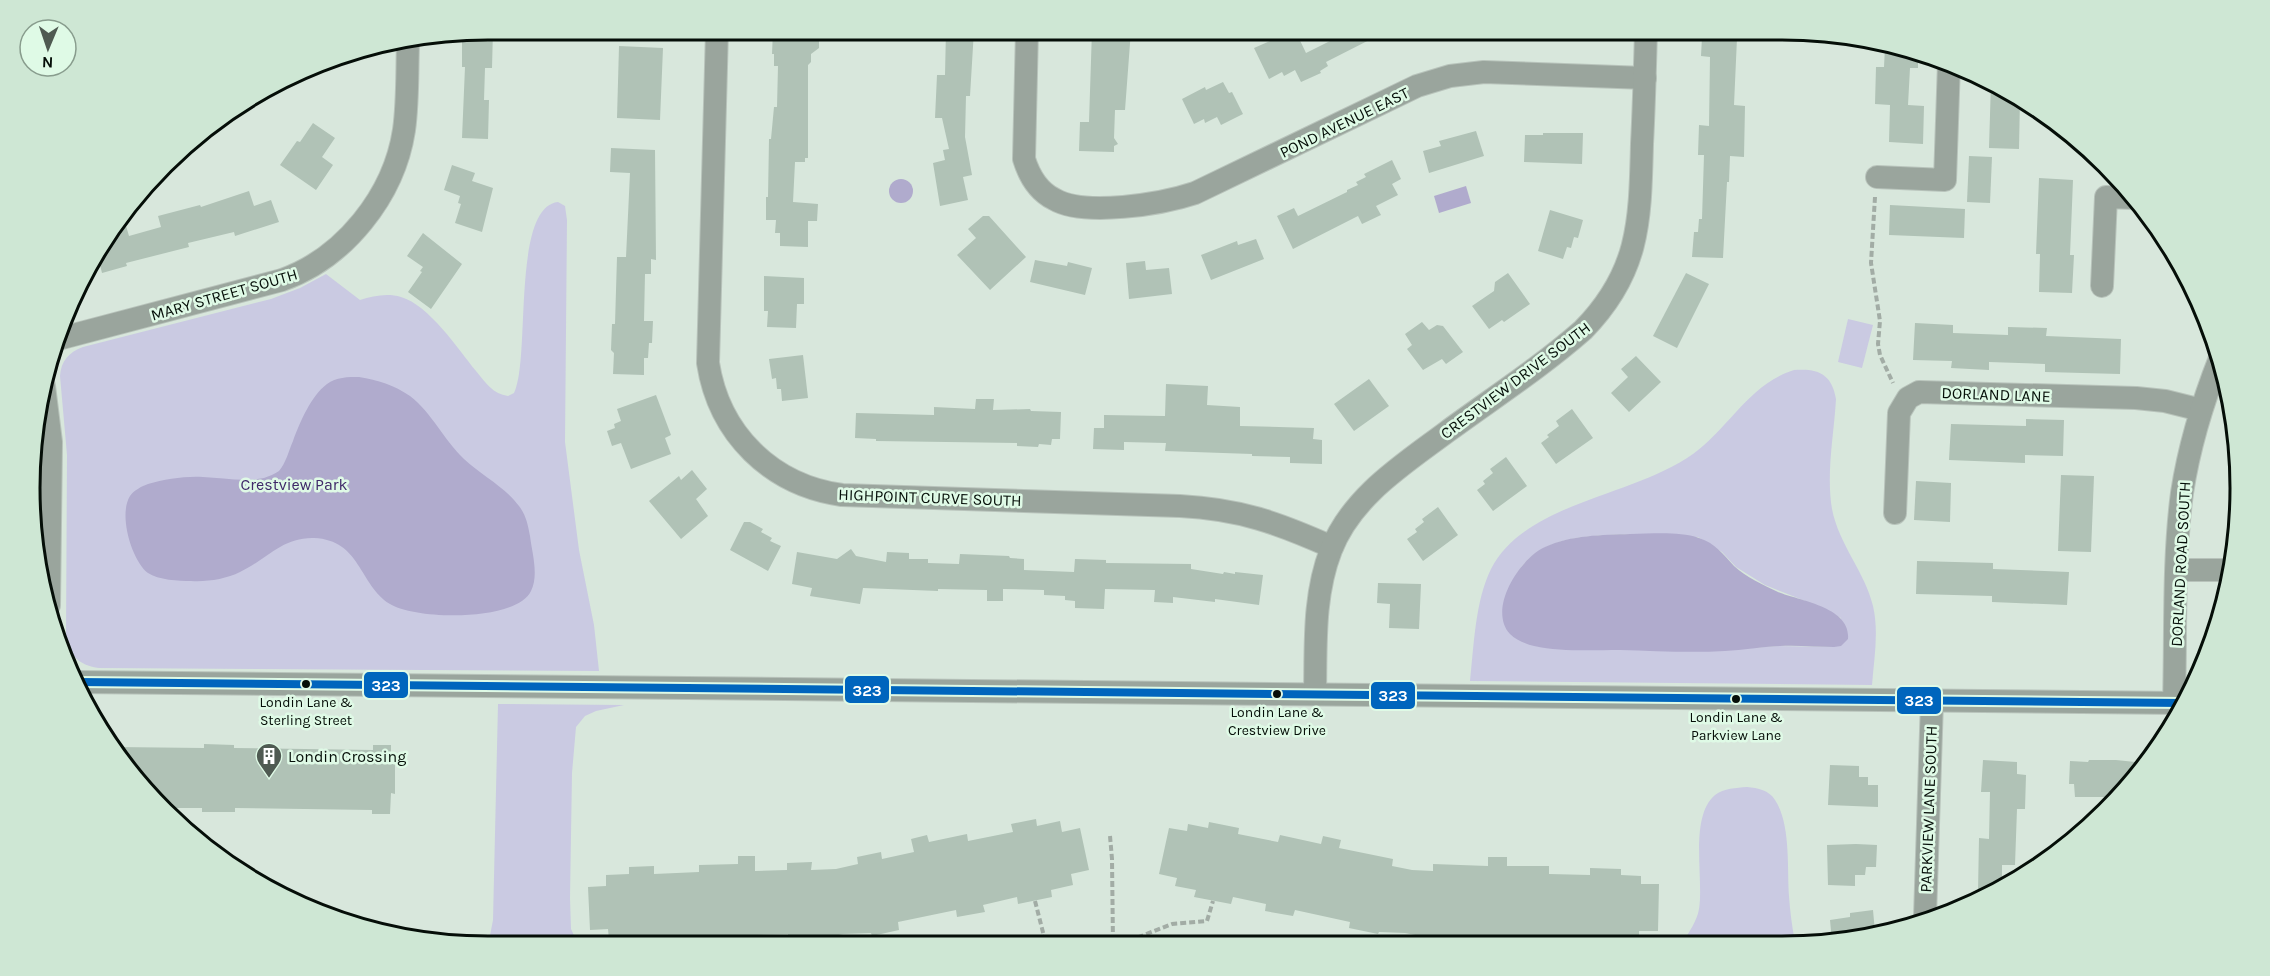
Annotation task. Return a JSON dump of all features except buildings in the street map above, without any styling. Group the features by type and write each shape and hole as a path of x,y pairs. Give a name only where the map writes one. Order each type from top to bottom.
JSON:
{"street":[{"name":"HIGHPOINT CURVE SOUTH","path":"717,40 708,363 711,383 726,418 742,441 766,465 803,486 842,495 1221,509 1271,521 1332,547"},
{"name":"POND AVENUE EAST","path":"1027,40 1024,159 1034,180 1052,199 1071,206 1114,207 1176,200 1213,186 1417,86 1450,76 1494,72 1645,78"},
{"name":"CRESTVIEW DRIVE SOUTH","path":"1315,694 1318,602 1323,574 1332,547 1355,510 1386,478 1569,342 1609,301 1628,262 1638,229 1646,40"},
{"name":"MARY STREET SOUTH","path":"67,337 272,283 309,268 339,247 370,211 395,163 405,120 408,48"},
{"path":"1877,177 1945,180 1949,73"},
{"path":"2102,286 2106,197 2122,198"},
{"name":"DORLAND ROAD SOUTH","path":"2178,696 2177,570 2183,486 2201,410 2214,373"},
{"name":"DORLAND LANE","path":"1905,401 1919,392 2136,398 2165,401 2201,410"},
{"path":"1895,513 1898,418 1905,401"},
{"path":"47,411 51,441 49,576"},
{"path":"2177,570 2222,570"},
{"path":"85,682 2175,703"},
{"name":"PARKVIEW LANE SOUTH","path":"1925,912 1932,701"}],"path":[{"path":"1877,177 1873,207 1871,263 1880,321 1878,344 1883,363 1905,401"},
{"path":"1110,836 1113,936"},
{"path":"1035,901 1044,936"},
{"path":"1142,936 1173,924 1207,921 1213,901"}],"green space":[{"name":"Crestview Park","path":"558,202 565,206 567,220 565,442 579,550 594,625 599,671 99,668 86,665 76,658 66,635 67,455 60,376 62,366 70,354 83,347 271,299 300,288 326,274 360,300 391,295 412,302 432,318 490,387 508,396 514,393 519,375 528,256 534,229 543,210"},
{"path":"1848,319 1873,325 1862,368 1838,362"},
{"path":"1794,370 1810,370 1827,378 1834,390 1836,399 1830,495 1840,535 1864,582 1873,606 1876,636 1872,685 1470,681 1476,624 1482,595 1491,569 1507,547 1528,529 1554,515 1582,502 1641,481 1693,454 1706,444 1764,385","holes":["1630,534 1698,537 1722,552 1736,567 1765,585 1823,608 1841,618 1834,647 1779,646 1709,651 1550,648 1536,646 1504,620 1507,598 1521,568 1532,556 1546,547 1561,541 1595,536"]},
{"path":"498,704 624,705 596,711 585,716 576,727 572,773 570,898 571,929 574,936 490,936 493,920"},
{"path":"1747,787 1759,789 1770,794 1780,810 1786,834 1788,885 1794,936 1687,936 1699,909 1699,849 1702,818 1707,805 1715,795 1730,789"}],"shaded area":[{"path":"901,179 906,180 912,186 912,196 906,202 901,203 896,202 890,196 889,191 890,186 896,180"},
{"path":"1466,186 1471,203 1439,213 1434,196"},
{"path":"359,377 386,384 410,396 425,410 464,459 507,493 519,506 527,524 535,571 531,591 522,601 487,613 465,615 421,613 403,609 390,604 380,596 351,555 341,546 314,538 283,545 240,572 216,580 169,580 152,575 142,567 132,548 126,526 127,504 133,492 148,484 175,478 249,480 264,478 276,473 284,464 299,426 321,389 334,380"},
{"path":"1674,534 1705,540 1718,549 1739,570 1755,580 1778,592 1811,602 1833,612 1847,628 1848,639 1841,646 1834,647 1787,646 1699,652 1555,649 1521,642 1510,634 1504,624 1502,611 1504,598 1517,573 1535,553 1555,543 1576,538"}],"transit line":[{"name":"323","path":"85,682 2175,703"}],"place":[{"name":"Londin Lane & Sterling Street","path":"306,684"},
{"name":"Londin Lane & Crestview Drive","path":"1277,694"},
{"name":"Londin Lane & Parkview Lane","path":"1736,699"},
{"name":"Londin Crossing","path":"269,779"}]}
